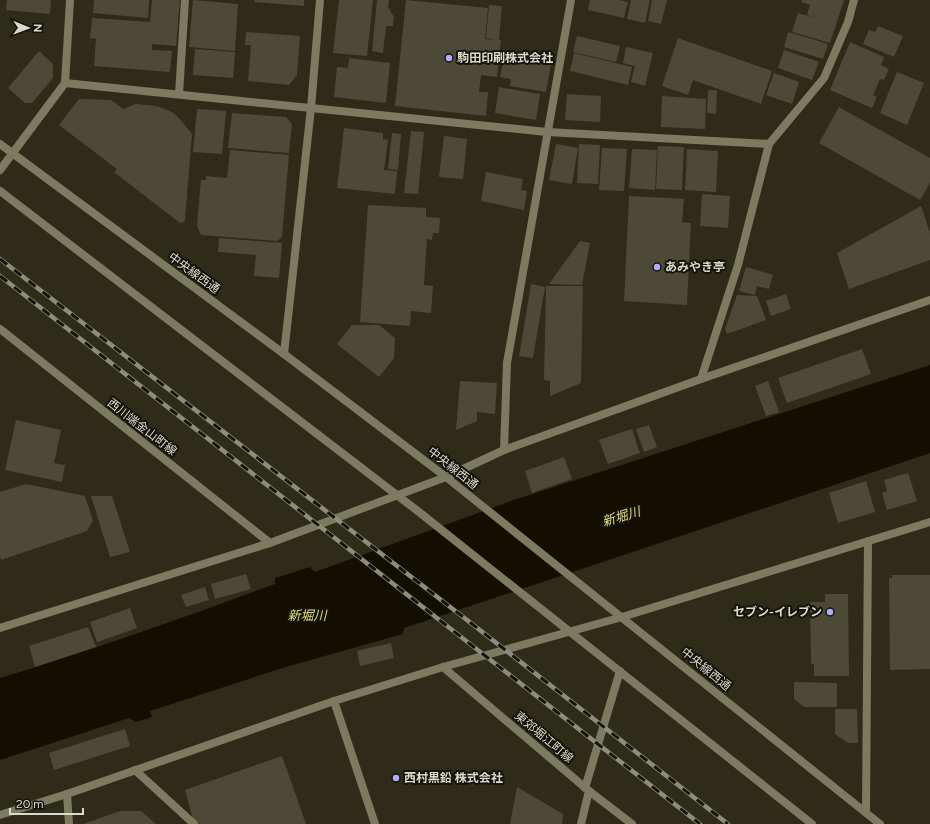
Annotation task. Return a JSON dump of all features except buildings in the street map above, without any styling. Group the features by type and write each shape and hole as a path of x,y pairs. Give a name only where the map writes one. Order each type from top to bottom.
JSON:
{"street":[{"path":"0,170 65,83 70,0"},
{"path":"178,94 185,0"},
{"path":"284,354 311,108 320,0"},
{"path":"504,450 507,363 571,0"},
{"path":"701,379 738,265 770,144 824,78 848,22 854,0"},
{"path":"65,83 547,132 770,144"},
{"name":"中央線西通","path":"0,144 284,354 446,477 880,824"},
{"path":"0,191 398,495 812,824"},
{"path":"0,628 270,543 446,477 504,450 701,379 930,300"},
{"name":"西川端金山町線","path":"0,329 270,543"},
{"path":"0,815 67,794 334,701 443,667 622,617 930,522"},
{"path":"866,812 868,541"},
{"name":"東郊堀江町線","path":"443,667 587,789 632,824"},
{"path":"581,824 587,789 620,671"},
{"path":"334,701 375,824"},
{"path":"135,770 194,824"},
{"path":"67,794 69,824"}],"water":[{"name":"新堀川","path":"930,365 930,453 404,628 403,634 289,666 150,711 152,717 136,722 129,718 0,760 0,678 104,645 275,584 275,578 310,567 315,572 514,500"}],"railway":[{"path":"0,259 728,824"},
{"path":"0,276 700,824"}],"place":[{"name":"駒田印刷株式会社","path":"449,58"},
{"name":"あみやき亭","path":"657,267"},
{"name":"セブン-イレブン","path":"830,612"},
{"name":"西村黒鉛 株式会社","path":"396,778"}]}
